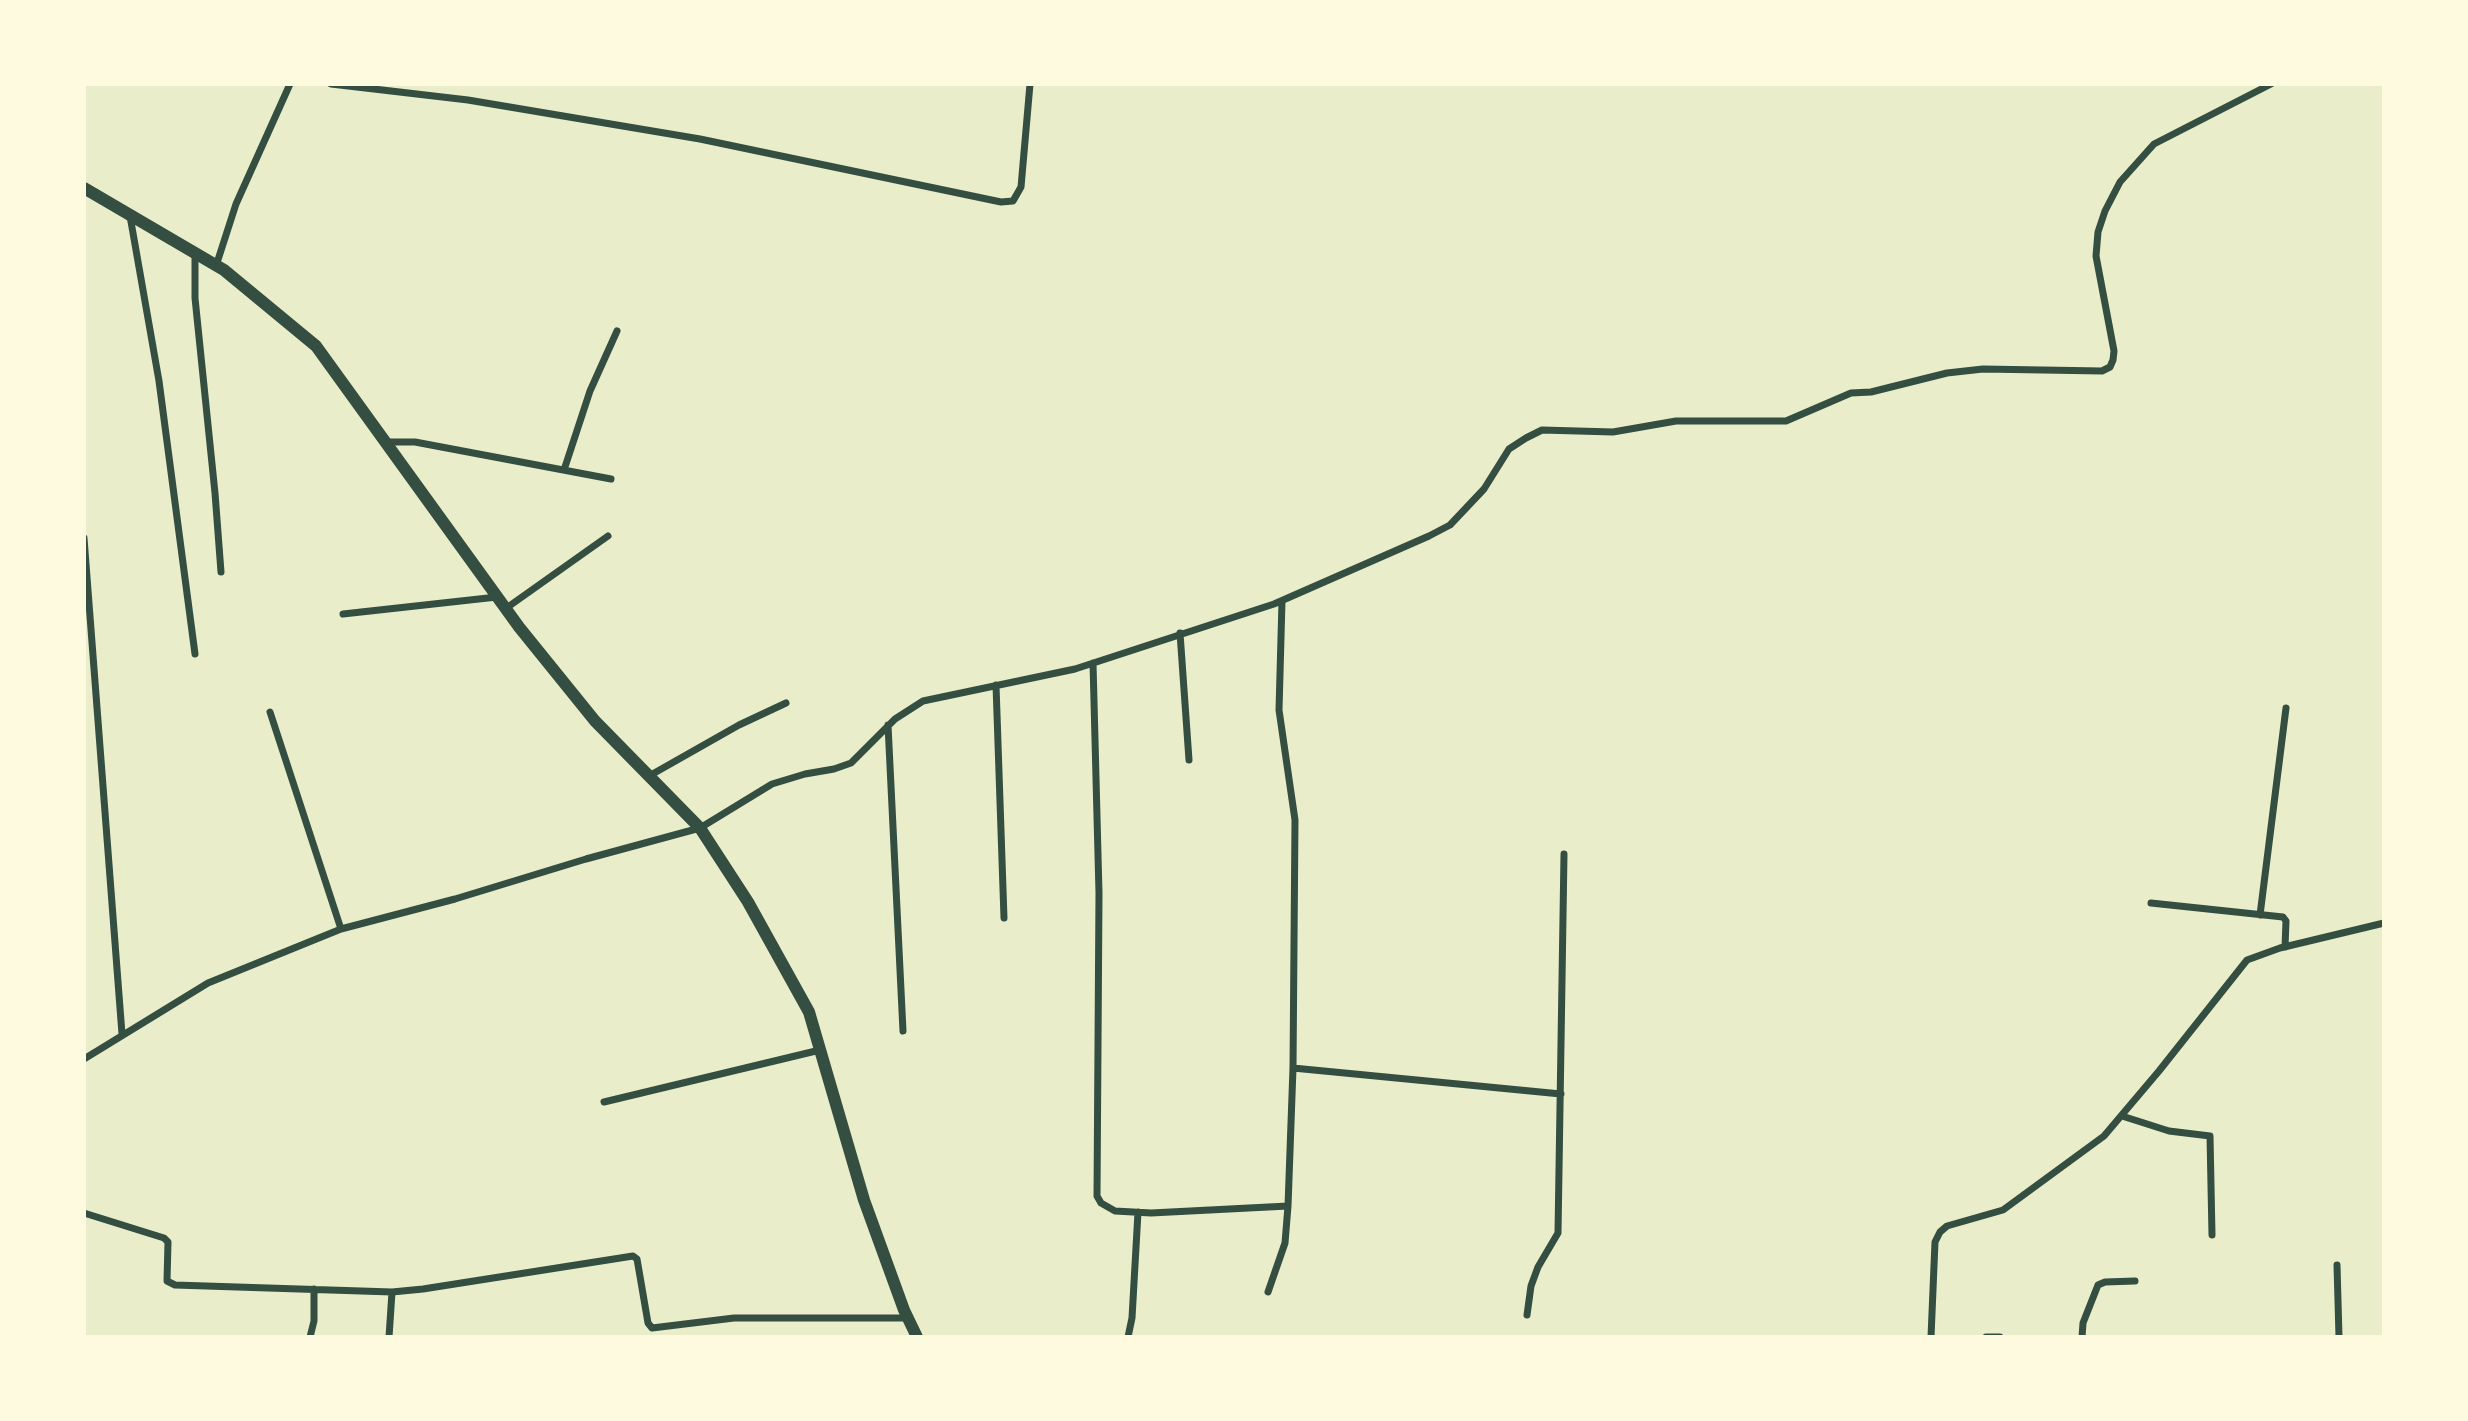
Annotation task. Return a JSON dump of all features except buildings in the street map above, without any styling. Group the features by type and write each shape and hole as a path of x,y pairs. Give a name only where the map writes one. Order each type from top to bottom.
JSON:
{"street":[{"path":"216,266 236,204 290,84"},
{"path":"331,84 468,100 700,139 1001,202 1013,201 1021,187 1030,84"},
{"path":"84,1059 208,983 341,929 455,900 586,859 700,828 772,784 787,778 834,769 850,762 906,710 923,701 1075,669 1282,601 1450,525 1484,489 1509,450 1542,430 1613,432 1676,421 1786,421 1837,397 1947,373 1983,369 2102,371 2110,367 2113,351 2096,256 2098,232 2120,182 2154,144 2271,84"},
{"path":"84,188 216,266 316,346 505,608 596,721 700,828 748,902 809,1012 864,1200 917,1337"},
{"path":"130,215 159,381 195,654"},
{"path":"195,253 195,298 221,572"},
{"path":"564,470 590,391 617,331"},
{"path":"387,442 415,442 611,479"},
{"path":"505,608 608,537"},
{"path":"84,538 122,1034"},
{"path":"343,614 497,597"},
{"path":"1268,1292 1284,1243 1293,1068 1295,820 1279,710 1282,601"},
{"path":"1180,633 1189,760"},
{"path":"1093,663 1098,893 1097,1196 1101,1203 1115,1211 1288,1206"},
{"path":"996,685 1004,918"},
{"path":"649,776 786,703"},
{"path":"2260,915 2286,708"},
{"path":"270,712 341,929"},
{"path":"888,726 903,1031"},
{"path":"1527,1315 1531,1286 1538,1267 1558,1233 1564,854"},
{"path":"2151,903 2283,917 2286,921 2285,947"},
{"path":"1931,1337 1935,1242 1940,1232 1947,1226 2003,1210 2104,1136 2246,960 2285,947 2384,923"},
{"path":"604,1102 820,1050"},
{"path":"1293,1068 1561,1094"},
{"path":"2122,1116 2169,1131 2210,1136 2212,1235"},
{"path":"1128,1337 1132,1318 1138,1212"},
{"path":"84,1213 164,1238 168,1242 167,1281 176,1285 392,1292 633,1256 638,1259 648,1323 652,1328 734,1318 908,1318"},
{"path":"2337,1265 2339,1337"},
{"path":"2082,1337 2083,1323 2098,1285 2105,1282 2135,1281"},
{"path":"310,1337 314,1321 314,1289"},
{"path":"389,1337 392,1292"},
{"path":"1986,1337 2000,1337"}]}
